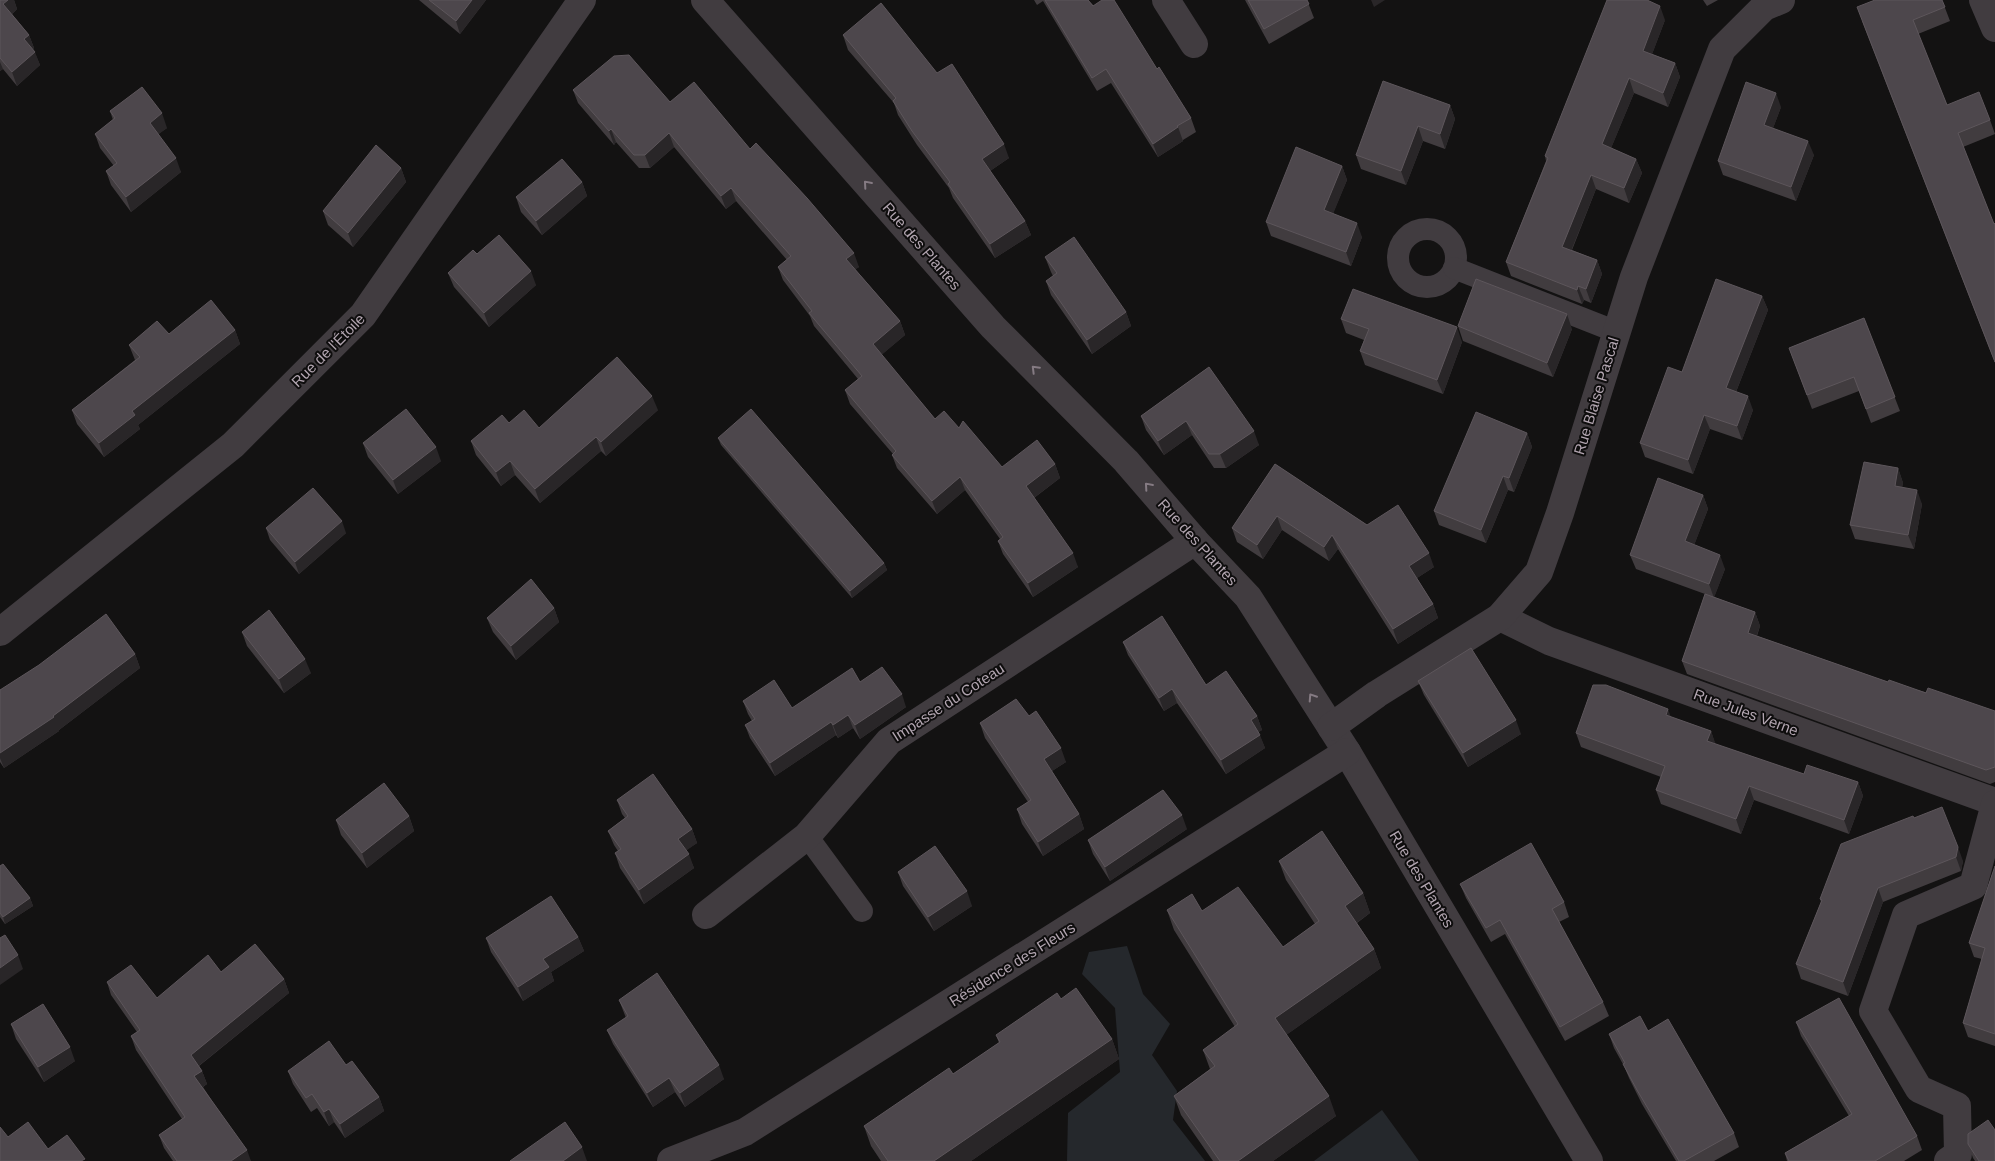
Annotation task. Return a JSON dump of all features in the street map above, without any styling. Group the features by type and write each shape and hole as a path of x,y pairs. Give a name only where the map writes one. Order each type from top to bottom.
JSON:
{"street":[{"name":"Rue de l'Étoile","path":"0,632 233,445 364,315 582,0"},
{"name":"Rue des Plantes","path":"705,0 993,327 1126,461 1248,597 1347,752 1590,1161"},
{"path":"1166,0 1194,44"},
{"name":"Rue Blaise Pascal","path":"1331,728 1377,694 1500,617 1539,572 1560,513 1634,277 1722,49 1764,7 1780,0"},
{"path":"1984,0 1995,28"},
{"name":"Impasse du Coteau","path":"706,915 807,836 889,741 1196,541"},
{"name":"Rue Jules Verne","path":"1500,617 1549,641 1995,803 1973,886 1906,915 1872,1011 1919,1089 1957,1106 1958,1154 1948,1161"},
{"name":"Résidence des Fleurs","path":"670,1161 745,1132 1347,752"}],"lane":[{"path":"1454,268 1617,332"},
{"path":"807,836 862,911"}],"shaded area":[{"path":"1127,946 1143,994 1170,1024 1152,1055 1177,1091 1173,1120 1205,1161 1067,1161 1068,1113 1120,1072 1115,1008 1082,974 1089,952"},
{"path":"1382,1110 1419,1161 1314,1161"}],"building":[{"path":"0,0 8,0 3,4 29,35 24,39 35,52 12,72 0,58"},
{"path":"429,0 472,0 456,21"},
{"path":"1045,0 1088,0 1093,6 1102,0 1114,0 1157,69 1159,67 1191,118 1153,144 1106,69 1092,78"},
{"path":"1248,0 1307,0 1309,4 1264,29"},
{"path":"1607,0 1647,0 1660,6 1643,51 1675,63 1663,93 1629,78 1602,144 1636,159 1624,188 1591,175 1562,247 1597,260 1586,289 1578,286 1577,290 1506,262 1548,158 1545,156"},
{"path":"1875,0 1942,0 1945,7 1913,20 1947,105 1979,92 1990,120 1958,133 1995,223 1995,362 1857,7"},
{"path":"881,3 937,73 952,64 1004,144 982,159 1025,221 990,244 948,184 950,182 912,131 893,101 896,98 843,35"},
{"path":"629,55 670,102 694,82 750,149 756,143 854,253 846,259 900,321 873,344 935,419 944,411 959,428 963,421 1002,467 1037,440 1055,464 1026,486 1073,553 1028,583 998,541 1003,537 960,477 932,501 892,455 896,451 845,390 862,376 809,313 812,311 778,267 791,256 731,188 721,196 669,133 645,155 634,155 611,129 609,131 573,90 614,56"},
{"path":"1383,81 1450,105 1440,134 1418,126 1401,171 1356,155"},
{"path":"1746,82 1776,93 1764,125 1808,141 1791,187 1718,161"},
{"path":"142,87 162,113 150,123 176,158 126,197 106,171 117,163 95,134 115,118 110,111"},
{"path":"376,145 401,168 348,233 323,211"},
{"path":"1296,147 1342,166 1324,210 1357,223 1346,252 1266,222"},
{"path":"562,159 582,182 536,221 516,197"},
{"path":"499,235 531,271 484,313 448,273 473,250 477,254"},
{"path":"1074,237 1126,312 1087,340 1046,281 1057,273 1045,257"},
{"path":"1476,279 1567,314 1547,363 1458,326"},
{"path":"1716,279 1762,296 1726,388 1748,396 1737,426 1704,415 1688,460 1640,443 1668,367 1682,372"},
{"path":"1353,289 1457,327 1437,380 1360,351 1369,329 1341,319"},
{"path":"211,300 235,330 132,411 135,415 99,443 72,410 140,357 129,345 157,321 169,334"},
{"path":"1864,318 1895,397 1866,409 1854,377 1807,395 1789,348"},
{"path":"617,357 652,396 601,442 596,437 535,489 510,461 496,472 471,441 502,415 509,423 524,410 539,428"},
{"path":"1209,367 1254,431 1220,454 1209,454 1186,421 1158,441 1141,416"},
{"path":"406,409 436,447 393,480 363,443"},
{"path":"751,409 884,563 850,591 718,438"},
{"path":"1476,412 1527,433 1509,478 1503,476 1481,530 1434,511"},
{"path":"1864,462 1898,468 1895,486 1917,490 1908,535 1850,525"},
{"path":"1275,464 1367,525 1398,505 1429,553 1409,566 1433,604 1393,629 1332,535 1324,547 1277,516 1257,545 1232,528"},
{"path":"1658,478 1703,495 1685,541 1720,555 1709,584 1630,555"},
{"path":"313,488 342,521 295,562 266,528"},
{"path":"531,579 554,608 511,646 487,618"},
{"path":"1705,594 1755,612 1748,633 1888,682 1889,680 1926,693 1928,688 1995,711 1995,767 1986,770 1682,661"},
{"path":"269,610 305,659 279,679 242,632"},
{"path":"106,614 135,654 54,717 0,753 0,690 39,665"},
{"path":"1162,616 1206,685 1226,671 1257,716 1251,720 1260,735 1221,760 1172,689 1159,698 1123,642"},
{"path":"1471,648 1516,720 1463,753 1418,681"},
{"path":"882,667 902,694 855,725 848,715 833,725 831,722 770,763 745,725 755,719 743,701 774,680 792,708 852,668 860,682"},
{"path":"1593,685 1606,685 1668,709 1666,715 1711,731 1707,741 1804,774 1807,765 1858,782 1844,820 1749,786 1736,819 1656,790 1665,766 1576,733"},
{"path":"1016,699 1029,716 1036,711 1061,748 1044,759 1079,814 1038,842 1017,809 1031,800 980,723"},
{"path":"653,774 692,829 678,839 689,854 639,890 615,853 621,849 608,831 628,816 617,800"},
{"path":"384,783 409,816 362,853 336,820"},
{"path":"1163,790 1182,815 1105,867 1088,840"},
{"path":"1942,807 1958,847 1956,857 1878,888 1843,982 1796,964 1822,900 1820,899 1841,844 1913,816 1914,818"},
{"path":"1322,831 1363,893 1345,906 1374,949 1275,1018 1329,1096 1238,1161 1220,1161 1174,1096 1215,1066 1203,1050 1238,1024 1167,910 1192,894 1202,911 1238,887 1283,947 1319,921 1279,861"},
{"path":"1531,843 1564,902 1552,909 1603,1002 1560,1027 1500,920 1486,928 1460,884"},
{"path":"935,846 967,891 928,917 898,872"},
{"path":"3,864 30,898 3,917 0,913 0,866"},
{"path":"1995,866 1995,1034 1963,1023 1985,948 1969,943"},
{"path":"551,896 578,937 543,959 549,967 518,987 486,938"},
{"path":"5,935 18,955 0,968 0,938"},
{"path":"255,944 284,979 191,1055 202,1071 194,1076 247,1150 231,1161 177,1161 159,1135 185,1117 131,1036 140,1030 107,982 131,965 157,998 208,955 221,972"},
{"path":"657,973 719,1065 680,1093 669,1078 647,1093 607,1030 628,1016 619,1000"},
{"path":"1076,988 1112,1039 934,1161 888,1161 864,1126 949,1068 953,1074 1000,1042 996,1035 1057,993 1061,999"},
{"path":"1839,998 1917,1136 1875,1161 1789,1161 1785,1153 1852,1114 1796,1022"},
{"path":"43,1004 70,1047 38,1067 11,1024"},
{"path":"1640,1016 1648,1031 1668,1019 1734,1133 1684,1161 1679,1161 1637,1090 1609,1034"},
{"path":"329,1041 346,1065 352,1061 379,1097 340,1124 329,1109 324,1112 312,1094 306,1098 288,1071"},
{"path":"1988,1120 1995,1130 1995,1161 1979,1161 1968,1144 1968,1134"},
{"path":"28,1122 48,1149 67,1135 85,1159 81,1161 0,1161 0,1127 8,1137"},
{"path":"565,1122 582,1147 563,1161 510,1161"}]}
